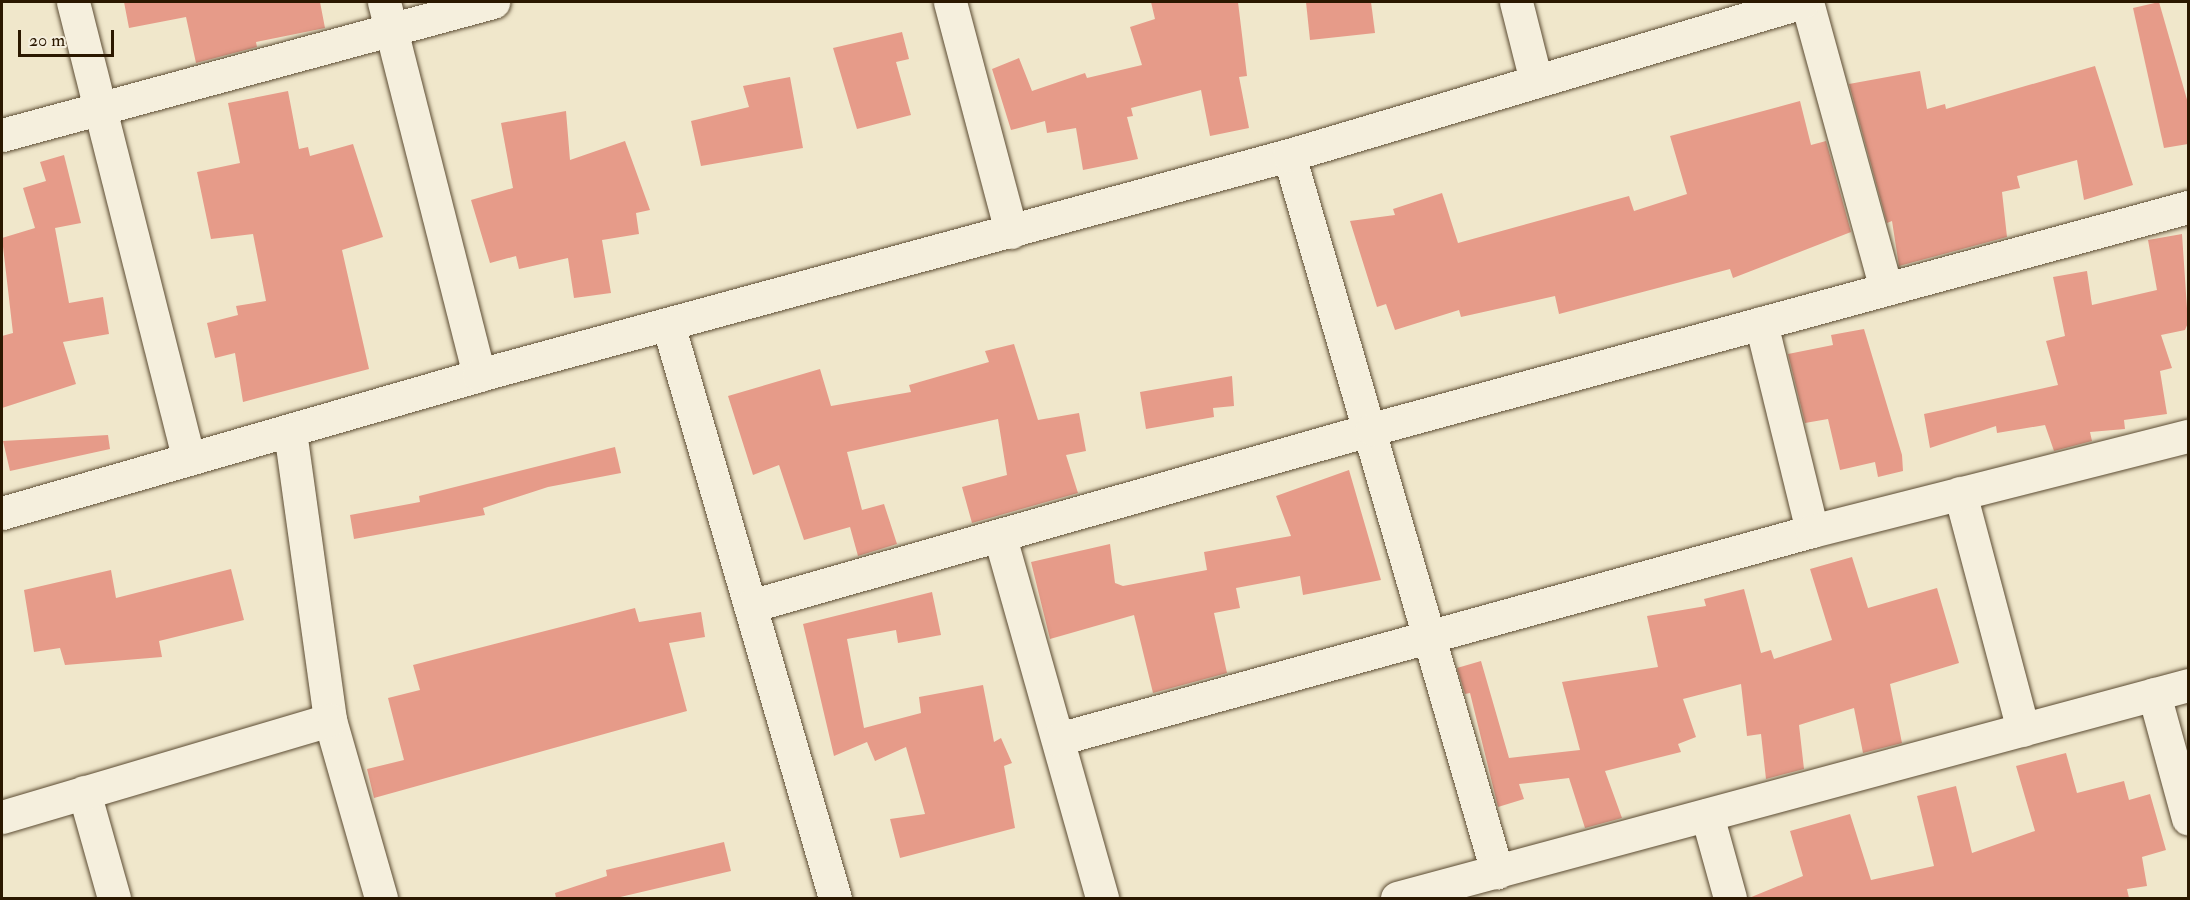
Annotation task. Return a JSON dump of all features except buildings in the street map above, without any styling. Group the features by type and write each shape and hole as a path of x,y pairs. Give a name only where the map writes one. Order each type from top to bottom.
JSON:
{"street":[{"path":"73,2 188,458"},
{"path":"2,135 99,109 388,16 493,2"},
{"path":"950,2 1011,232"},
{"path":"1516,2 1536,81"},
{"path":"2,513 479,375 1289,155 1805,2 1886,288"},
{"path":"388,16 479,375"},
{"path":"1289,155 1432,635 1497,872"},
{"path":"750,606 1000,537 1372,429 2188,207"},
{"path":"1761,323 1812,531"},
{"path":"668,324 835,898"},
{"path":"290,431 330,720 381,898"},
{"path":"1058,739 1812,531 2188,436"},
{"path":"1960,494 2023,730"},
{"path":"1000,537 1102,898"},
{"path":"1397,898 2188,685"},
{"path":"2154,694 2188,818"},
{"path":"2,817 330,720"},
{"path":"84,792 114,898"},
{"path":"1707,815 1730,898"}]}
